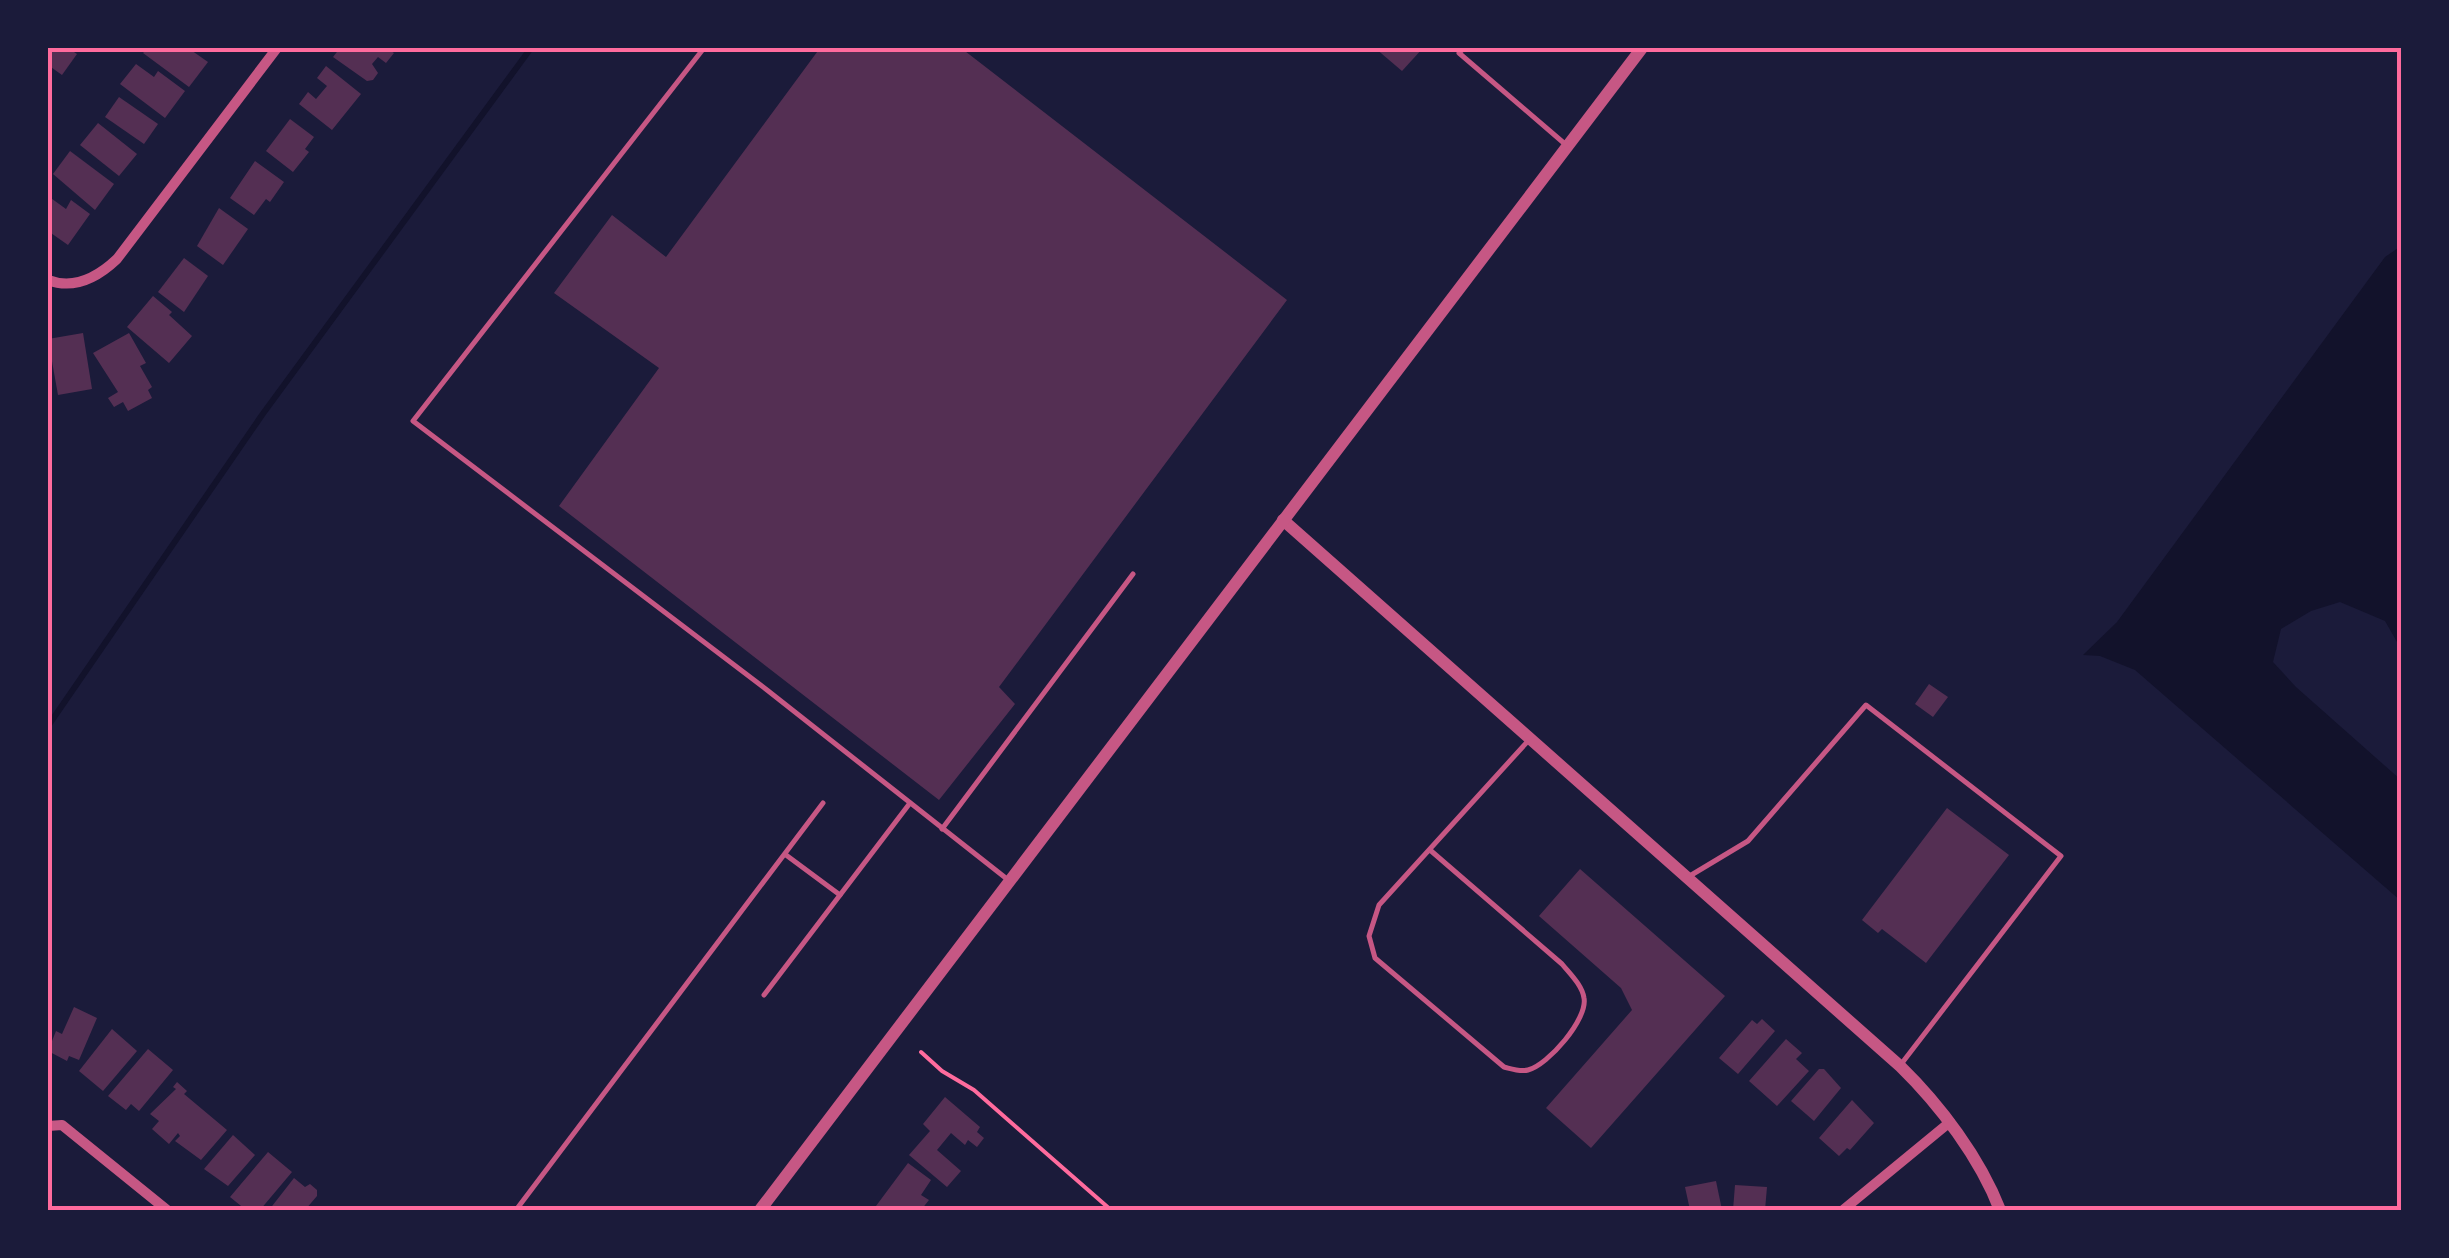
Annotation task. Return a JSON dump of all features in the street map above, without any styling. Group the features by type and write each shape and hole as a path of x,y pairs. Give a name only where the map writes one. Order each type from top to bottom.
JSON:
{"street":[{"path":"48,280 59,284 81,282 101,274 117,259 277,48"},
{"path":"760,1210 1642,48"},
{"path":"1283,520 1900,1066 1950,1122 2000,1210"},
{"path":"1843,1210 1950,1122"},
{"path":"48,1126 62,1125 167,1210"}],"lane":[{"path":"704,48 413,421 768,690 1009,881"},
{"path":"1464,48 1459,53 1567,146"},
{"path":"942,828 1133,574"},
{"path":"1688,877 1748,841 1866,705 2061,856 1900,1066"},
{"path":"1430,850 1562,964 1585,999 1582,1017 1540,1064 1524,1072 1504,1067 1374,958 1369,936 1379,905 1530,738"},
{"path":"764,995 910,803"},
{"path":"516,1210 822,804"},
{"path":"785,854 840,895"}],"path":[{"path":"921,1052 942,1072 974,1090 1111,1210"}],"shaded area":[{"path":"2401,246 2401,649 2385,621 2340,602 2311,611 2281,629 2273,662 2401,780 2401,901 2135,670 2100,656 2083,655 2117,622 2385,257"}],"building":[{"path":"48,48 68,48 77,54 62,75 48,65"},
{"path":"148,48 188,48 208,62 189,87 143,53"},
{"path":"340,48 386,48 394,53 386,63 378,57 372,64 378,73 367,81 333,57"},
{"path":"820,48 961,48 1287,300 999,687 1015,704 939,800 559,506 659,368 554,293 612,215 666,257"},
{"path":"1375,48 1423,48 1402,71"},
{"path":"136,64 154,77 158,71 185,91 165,118 120,84"},
{"path":"326,66 361,94 332,130 299,104 308,92 316,99 327,86 317,78"},
{"path":"119,97 158,124 144,144 105,117"},
{"path":"290,119 314,137 305,149 309,152 293,172 266,151"},
{"path":"98,123 137,154 119,176 80,145"},
{"path":"70,151 114,184 95,210 53,174"},
{"path":"255,161 284,182 270,202 266,199 254,215 230,198"},
{"path":"48,196 66,209 71,200 90,214 68,245 48,231"},
{"path":"219,208 248,229 223,265 197,246"},
{"path":"184,258 208,276 184,312 158,292"},
{"path":"153,296 192,336 169,363 127,327"},
{"path":"83,333 92,389 58,395 48,339"},
{"path":"129,333 146,363 140,366 152,387 148,390 152,398 128,411 123,402 114,407 108,398 118,392 93,353"},
{"path":"1929,684 1948,697 1933,717 1915,704"},
{"path":"1947,808 2009,855 1926,963 1882,929 1878,933 1862,920"},
{"path":"1580,869 1725,996 1591,1148 1546,1108 1632,1010 1621,988 1539,916"},
{"path":"74,1007 97,1018 79,1060 69,1056 67,1061 48,1051 56,1031 62,1034"},
{"path":"1762,1019 1775,1031 1738,1074 1719,1058 1752,1020 1757,1024"},
{"path":"112,1029 137,1051 103,1091 79,1071"},
{"path":"1786,1039 1802,1053 1796,1059 1809,1071 1777,1106 1749,1081"},
{"path":"148,1049 173,1070 139,1111 131,1104 126,1110 108,1096"},
{"path":"1819,1069 1824,1069 1841,1088 1814,1121 1791,1101"},
{"path":"177,1082 187,1091 184,1094 227,1130 201,1160 175,1141 178,1133 169,1144 152,1129 159,1121 150,1114 176,1089 173,1087"},
{"path":"945,1097 980,1127 977,1132 984,1138 977,1147 968,1140 965,1145 951,1133 937,1150 961,1171 947,1187 909,1155 930,1131 923,1124"},
{"path":"1852,1100 1874,1123 1850,1150 1847,1148 1839,1156 1819,1138"},
{"path":"233,1135 255,1155 228,1186 204,1169"},
{"path":"268,1152 292,1172 260,1210 249,1206 246,1210 230,1197"},
{"path":"908,1163 931,1180 921,1195 929,1200 921,1210 873,1210"},
{"path":"294,1178 305,1187 310,1184 317,1190 317,1196 305,1210 269,1210"},
{"path":"1716,1181 1722,1210 1690,1210 1685,1187"},
{"path":"1735,1185 1767,1187 1765,1210 1733,1210"}],"waterway":[{"path":"48,726 262,415 531,48"}]}
